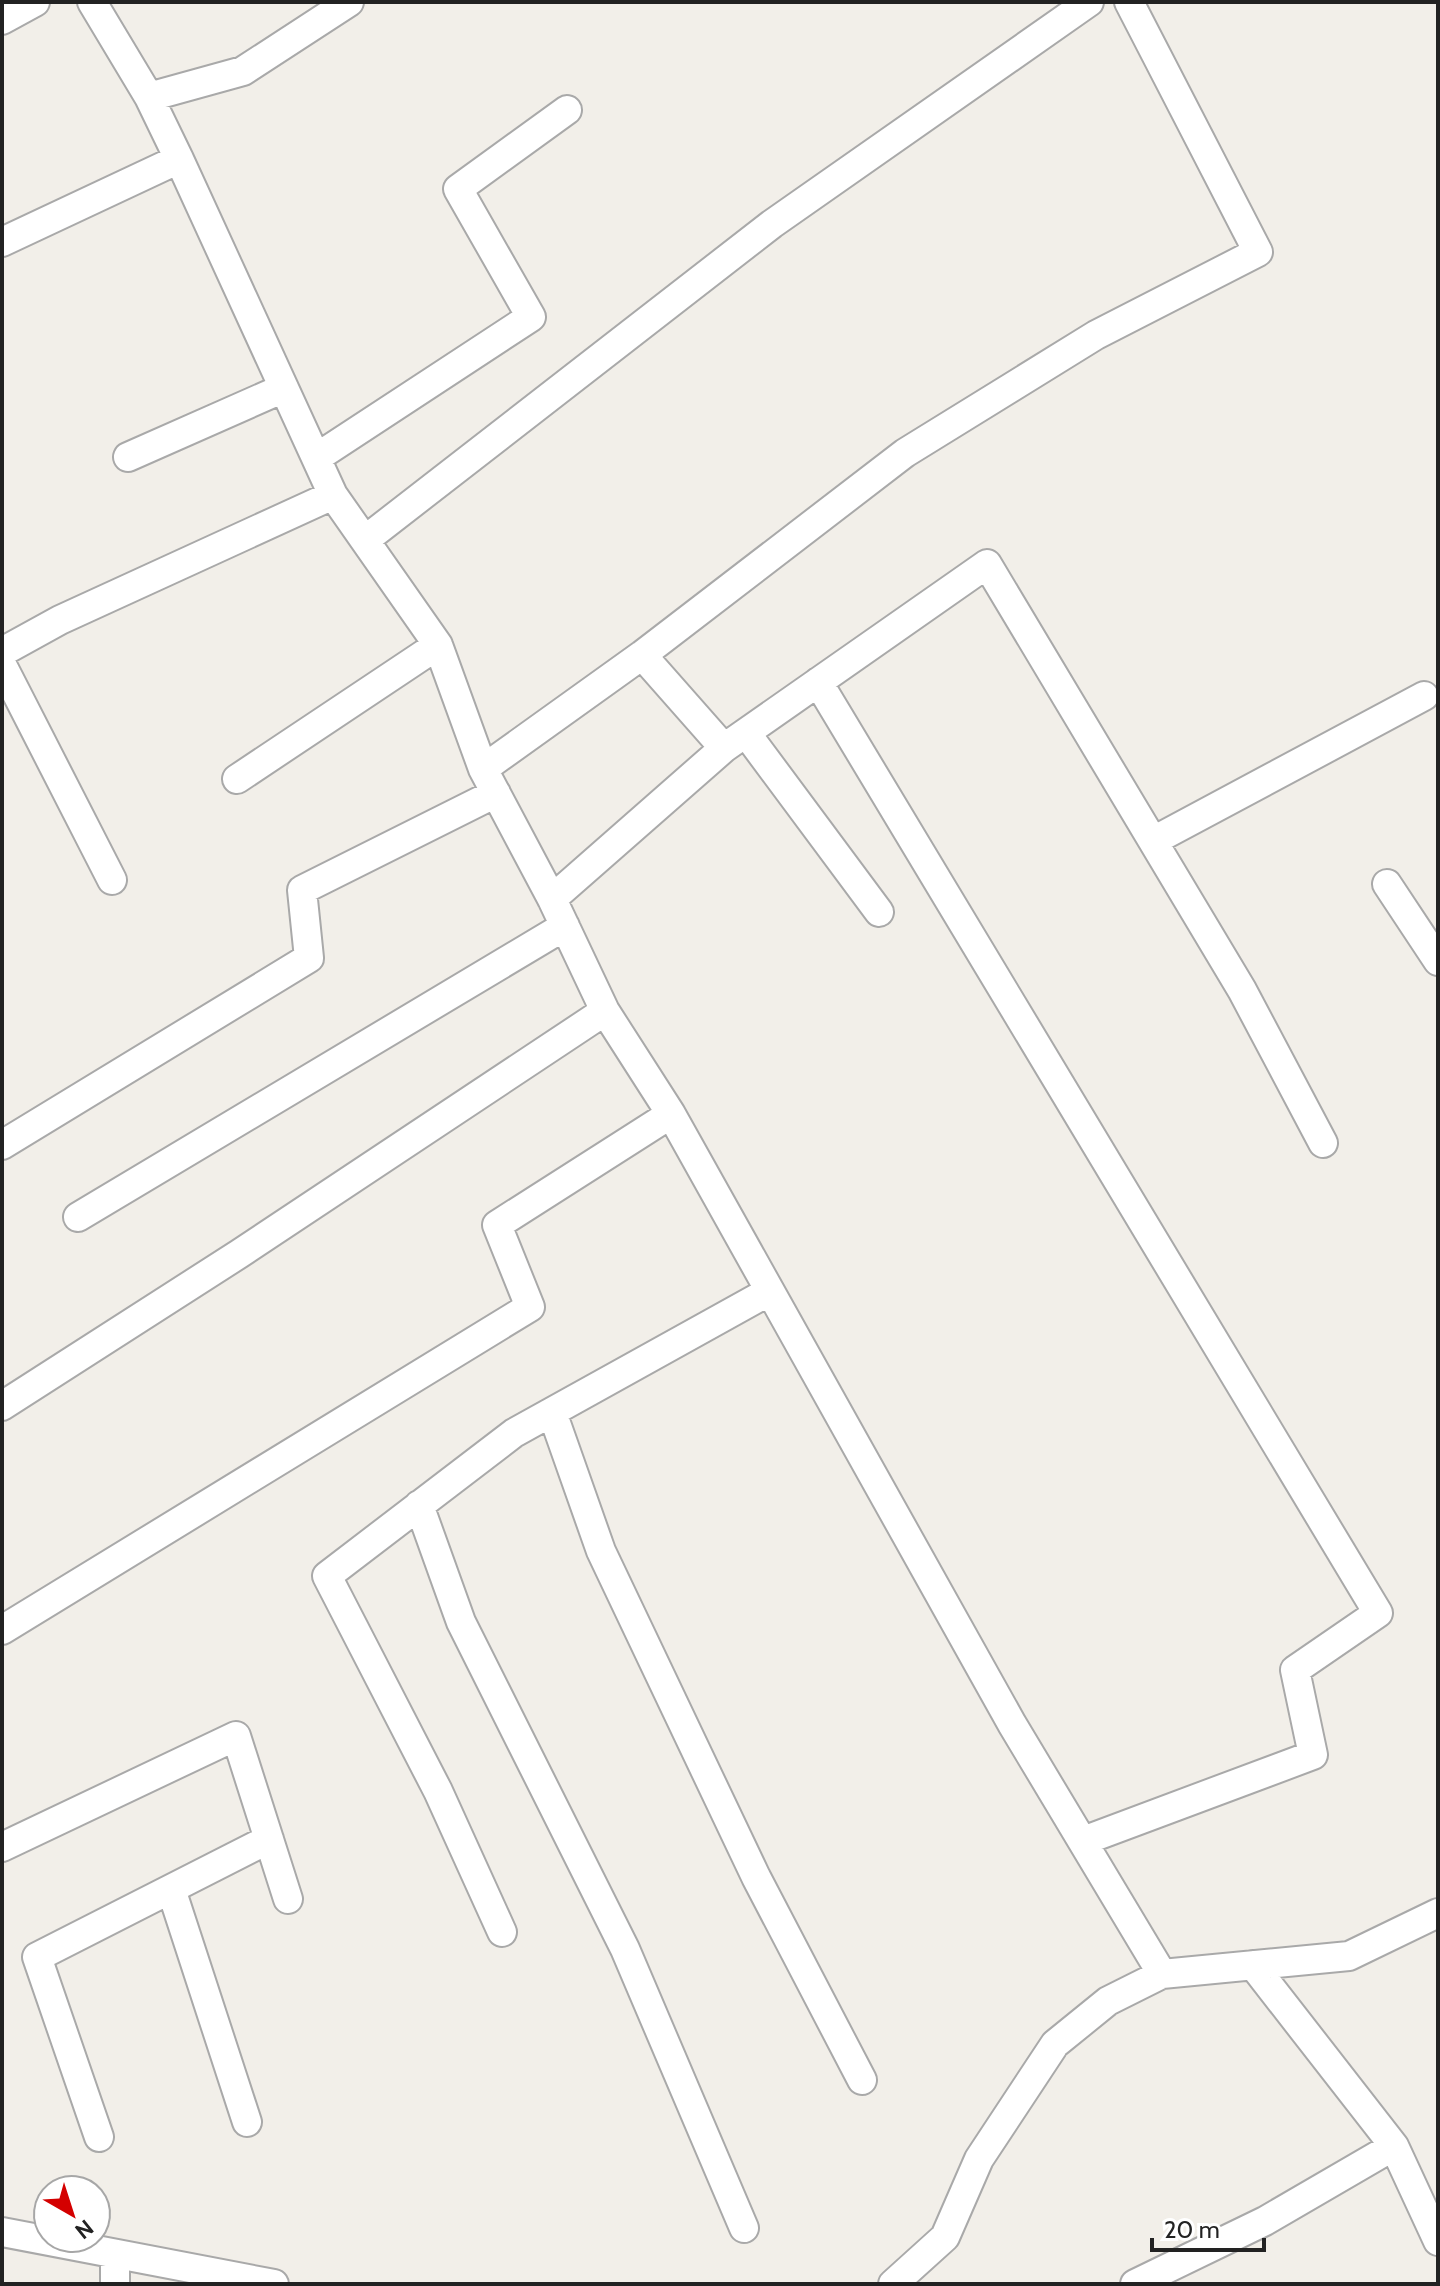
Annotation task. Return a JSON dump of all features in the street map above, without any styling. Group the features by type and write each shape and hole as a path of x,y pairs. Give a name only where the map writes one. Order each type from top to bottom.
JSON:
{"street":[{"path":"2,20 35,2"},
{"path":"92,2 149,97 333,495 438,645 489,781 552,899 605,1011 671,1114 1012,1724 1162,1974"},
{"path":"365,540 772,224 1089,2"},
{"path":"2,1145 309,958 302,890 489,781 642,655 905,453 1096,335 1258,252 1129,2"},
{"path":"149,97 243,71 339,5"},
{"path":"316,458 531,317 458,189 567,110"},
{"path":"2,242 179,159"},
{"path":"128,457 284,388"},
{"path":"2,652 60,620 333,495"},
{"path":"552,899 735,740 987,564 1242,990 1323,1143"},
{"path":"237,779 438,645"},
{"path":"642,655 735,740 879,912"},
{"path":"2,665 112,880"},
{"path":"818,682 1378,1613 1295,1670 1313,1755 1083,1841"},
{"path":"1153,841 1424,696"},
{"path":"1387,884 1438,961"},
{"path":"78,1217 565,926"},
{"path":"2,1406 239,1254 605,1011"},
{"path":"2,1630 530,1307 497,1225 671,1114"},
{"path":"502,1932 438,1791 327,1576 514,1433 770,1291"},
{"path":"552,1412 601,1551 756,1877 862,2080"},
{"path":"419,1505 461,1622 625,1949 744,2228"},
{"path":"2,1847 236,1736 288,1899"},
{"path":"99,2137 37,1957 269,1839"},
{"path":"171,1889 247,2122"},
{"path":"893,2284 945,2237 979,2159 1055,2044 1108,2001 1162,1974 1349,1956 1438,1913"},
{"path":"1253,1965 1394,2146 1431,2206 1438,2241"},
{"path":"1135,2284 1265,2221 1394,2146"},
{"path":"2,2232 238,2280 274,2284"},
{"path":"115,2254 115,2284"}]}
